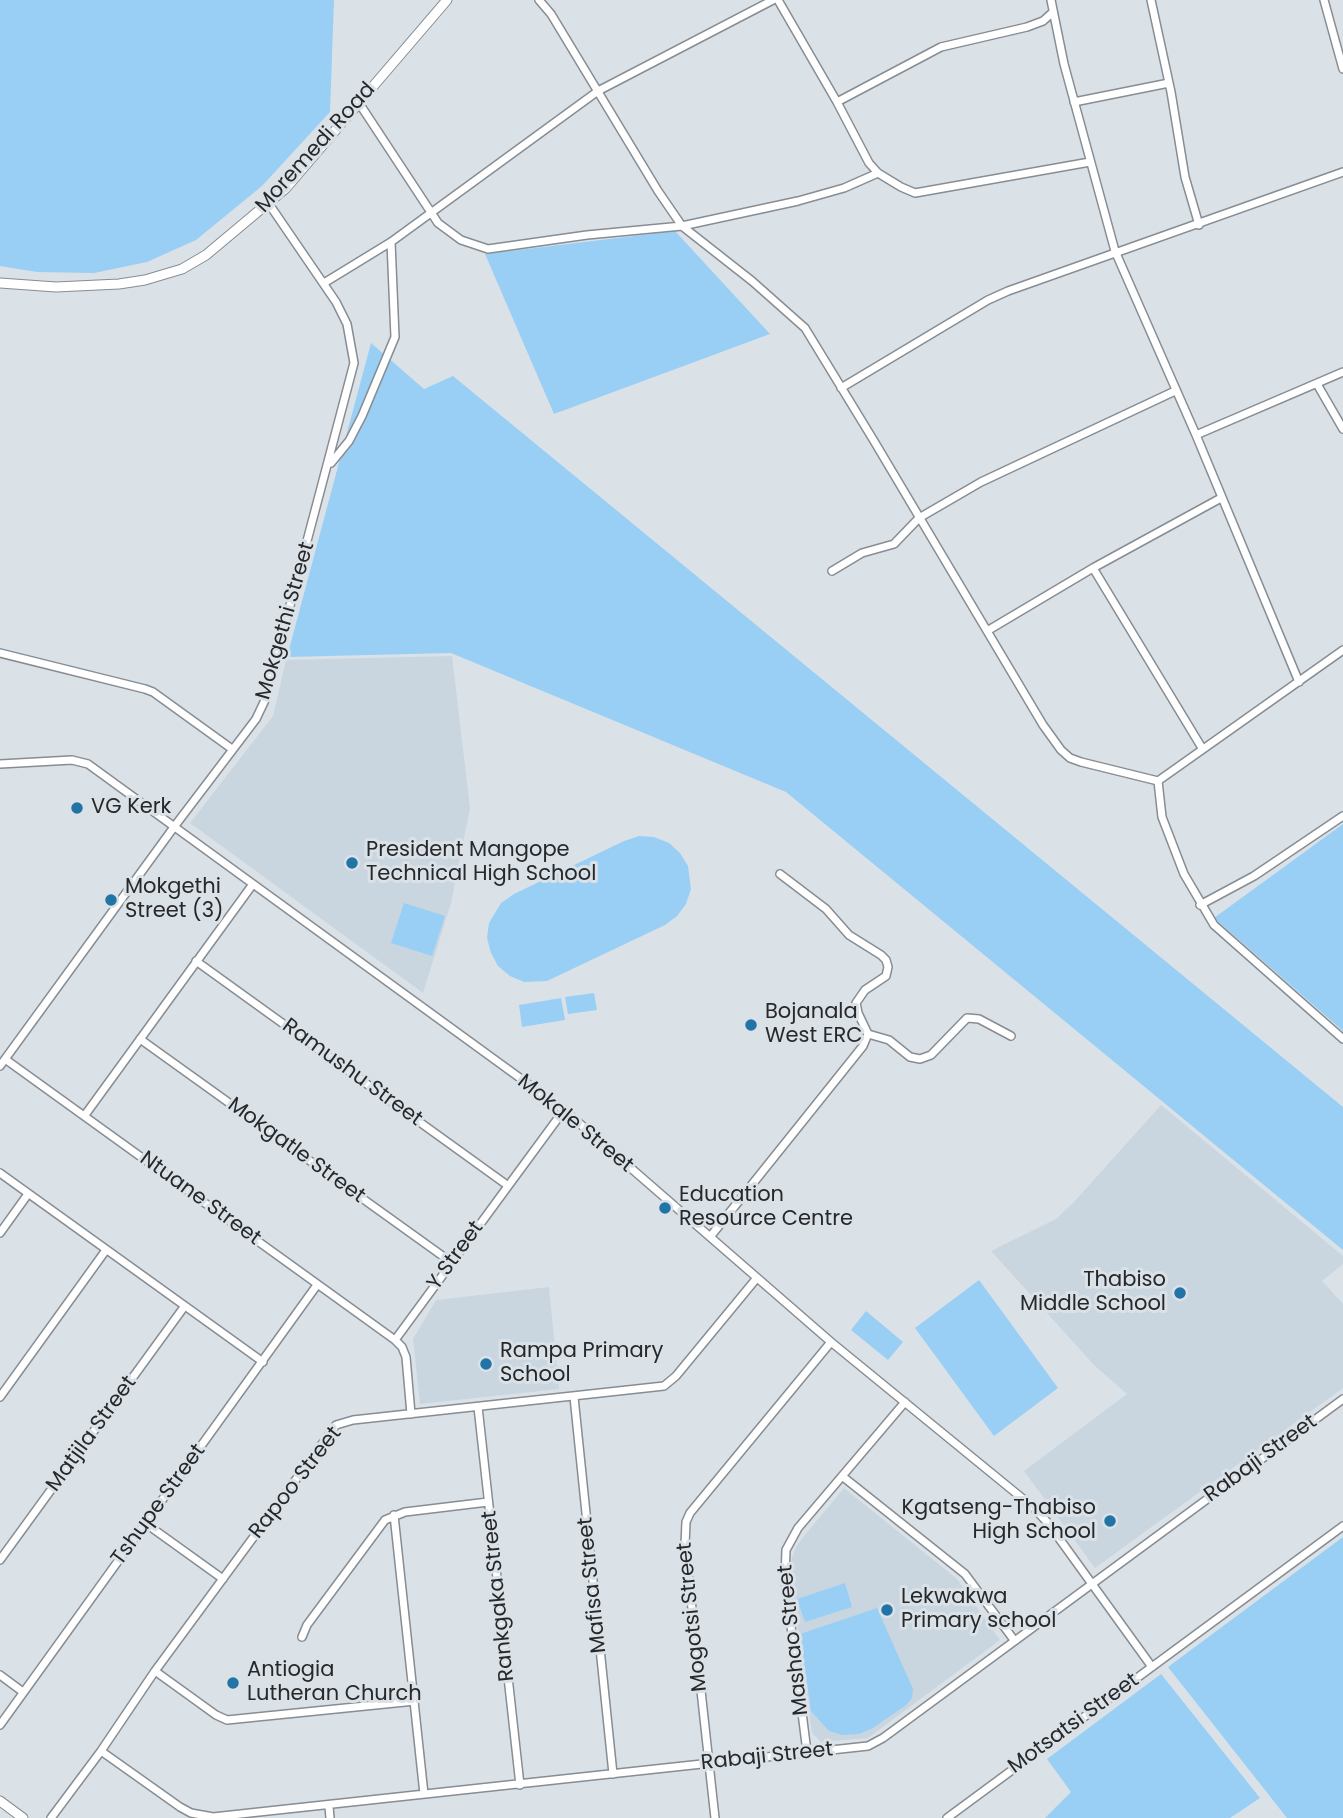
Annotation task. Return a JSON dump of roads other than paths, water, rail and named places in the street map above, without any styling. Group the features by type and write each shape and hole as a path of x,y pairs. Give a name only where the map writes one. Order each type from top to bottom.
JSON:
{"street":[{"name":"Moremedi Road","path":"0,283 90,287 145,280 182,269 206,255 269,204 447,0"},
{"path":"324,283 391,242 598,91 775,0 838,102 861,149 878,173 915,193 1090,162"},
{"path":"1051,0 1074,102 1115,251 1196,435 1298,682"},
{"path":"1151,0 1169,83 1182,167 1199,225"},
{"path":"1324,0 1343,69"},
{"path":"541,1 682,226 798,321 842,388 1060,750 1081,762 1158,781"},
{"path":"838,102 941,47 1027,27 1043,21 1053,12"},
{"path":"1074,102 1169,83"},
{"path":"359,103 438,223 461,240 488,249 587,235 682,226 798,201 844,188 878,173"},
{"path":"842,388 988,300 1115,251 1199,225 1343,172"},
{"name":"Mokgethi Street","path":"0,1066 256,719 265,700 354,363 347,324 324,283 269,204"},
{"path":"328,466 353,433 395,337 391,242"},
{"path":"1196,435 1343,372"},
{"path":"1317,384 1343,429"},
{"path":"832,571 862,553 894,544 919,518 981,482 1175,391"},
{"path":"987,631 1093,568 1221,498"},
{"path":"1093,568 1202,748"},
{"path":"1158,781 1343,650"},
{"path":"0,653 153,692 232,749"},
{"name":"Mokale Street","path":"0,764 58,760 82,762 103,774 564,1110 831,1342 1033,1507 1048,1523 1092,1584"},
{"path":"1158,781 1162,817 1184,874 1213,925 1343,1039"},
{"path":"1200,905 1254,876 1343,816"},
{"path":"710,1237 863,1046 868,1034 856,1003 865,990 886,976 888,967 886,960 849,935 826,909 780,874"},
{"path":"85,1115 253,884"},
{"name":"Ramushu Street","path":"197,961 507,1185"},
{"path":"868,1034 889,1040 910,1057 920,1059 931,1055 967,1018 979,1019 1011,1036"},
{"name":"Mokgatle Street","path":"141,1039 451,1262"},
{"name":"Ntuane Street","path":"5,1059 395,1340"},
{"name":"Y Street","path":"395,1340 564,1110"},
{"path":"0,1173 263,1362"},
{"path":"0,1233 29,1194"},
{"path":"0,1397 106,1250"},
{"name":"Rapoo Street","path":"51,1818 101,1751 155,1671 336,1425 353,1420 664,1386 676,1376 757,1279"},
{"name":"Tshupe Street","path":"0,1725 317,1285"},
{"name":"Matjila Street","path":"0,1560 184,1307"},
{"path":"395,1340 402,1347 405,1357 411,1414"},
{"name":"Mogotsi Street","path":"715,1818 685,1545 685,1522 831,1342"},
{"name":"Mafisa Street","path":"573,1397 613,1774"},
{"name":"Rabaji Street","path":"101,1751 180,1807 202,1816 329,1806 863,1747 874,1743 1343,1399"},
{"name":"Mashao Street","path":"807,1752 784,1563 786,1550 798,1528 905,1402"},
{"name":"Rankgaka Street","path":"478,1407 520,1785"},
{"path":"842,1476 965,1574 1014,1640"},
{"path":"302,1637 307,1625 385,1520 394,1515 488,1502"},
{"path":"394,1515 424,1794"},
{"path":"145,1523 223,1579"},
{"path":"1152,1667 1343,1526"},
{"name":"Motsatsi Street","path":"947,1818 1152,1667 1092,1584"},
{"path":"155,1671 227,1720 415,1701"},
{"path":"0,1675 23,1692"},
{"path":"0,1801 23,1818"},
{"path":"329,1806 330,1818"}],"place":[{"name":"VG Kerk","path":"77,808"},
{"name":"President Mangope Technical High School","path":"352,863"},
{"name":"Mokgethi Street (3)","path":"111,900"},
{"name":"Bojanala West ERC","path":"751,1025"},
{"name":"Education Resource Centre","path":"665,1208"},
{"name":"Thabiso Middle School","path":"1180,1293"},
{"name":"Rampa Primary School","path":"486,1364"},
{"name":"Kgatseng-Thabiso High School","path":"1110,1521"},
{"name":"Lekwakwa Primary school","path":"887,1610"},
{"name":"Antiogia Lutheran Church","path":"233,1683"}]}
